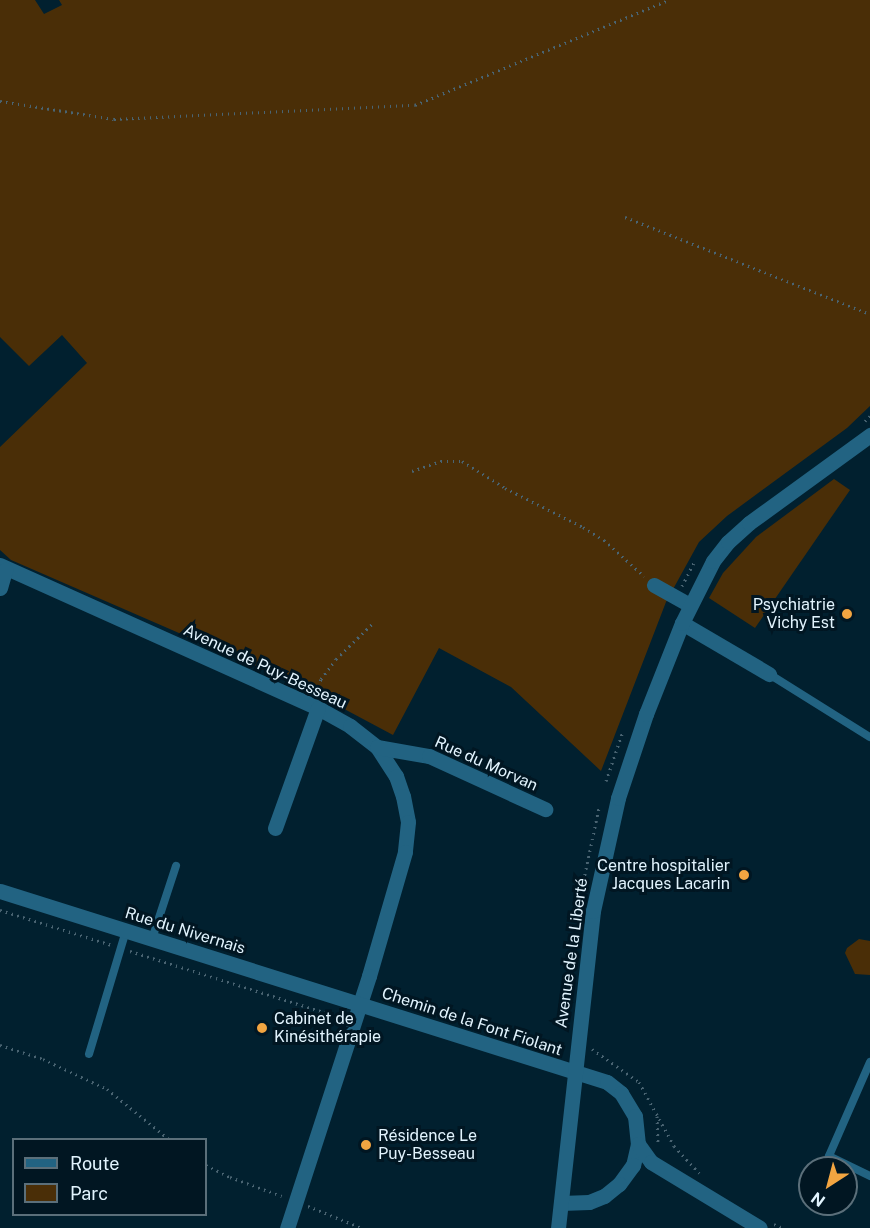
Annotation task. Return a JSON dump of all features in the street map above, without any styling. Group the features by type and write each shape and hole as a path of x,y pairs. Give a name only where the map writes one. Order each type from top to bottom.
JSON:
{"street":[{"name":"Avenue de la Liberté","path":"558,1228 584,1048 593,911 618,798 636,741 682,623 713,561 728,542 870,435"},
{"path":"0,588 2,567"},
{"name":"Avenue de Puy-Besseau","path":"2,567 318,708 350,726 377,747 396,776 408,822 405,852 397,885 287,1228"},
{"path":"654,585 690,605"},
{"path":"682,623 769,674"},
{"path":"275,828 318,708"},
{"name":"Rue du Morvan","path":"377,747 429,756 545,809"},
{"name":"Rue du Nivernais","path":"0,891 359,1005"},
{"name":"Chemin de la Font Fiolant","path":"359,1005 607,1082 621,1093 635,1116 638,1144"},
{"path":"638,1144 651,1162 763,1224"},
{"path":"561,1203 589,1202 604,1196 619,1184 633,1165 638,1144"},
{"path":"633,1165 651,1162"}],"lane":[{"path":"769,674 870,738"},
{"path":"152,939 176,867"},
{"path":"89,1054 126,931"},
{"path":"870,1062 829,1156 870,1176"}],"path":[{"path":"0,101 114,119 415,105 669,0"},
{"path":"625,217 870,314"},
{"path":"412,471 441,461 462,461 505,488 604,540 654,585"},
{"path":"318,708 315,697 321,679 336,659 374,622"},
{"path":"0,910 323,1012 351,1028"},
{"path":"581,1074 584,1048 592,1037"},
{"path":"0,1046 44,1059 107,1089 168,1138"},
{"path":"584,1048 639,1082 674,1146 705,1178"},
{"path":"763,1224 783,1228"}],"green space":[{"path":"0,0 35,0 44,14 62,5 59,0 870,0 870,406 847,428 727,516 699,542 666,602 601,771 511,687 439,648 393,735 303,687 11,560 0,550 0,447 87,363 62,335 29,366 0,337"},
{"path":"834,479 850,490 755,628 709,598 723,573 756,537"},
{"path":"859,939 870,941 870,975 855,974 845,953 847,948"}],"place":[{"name":"Psychiatrie Vichy Est","path":"847,614"},
{"name":"Centre hospitalier Jacques Lacarin","path":"744,875"},
{"name":"Cabinet de Kinésithérapie","path":"262,1028"},
{"name":"Résidence Le Puy-Besseau","path":"366,1145"}]}
